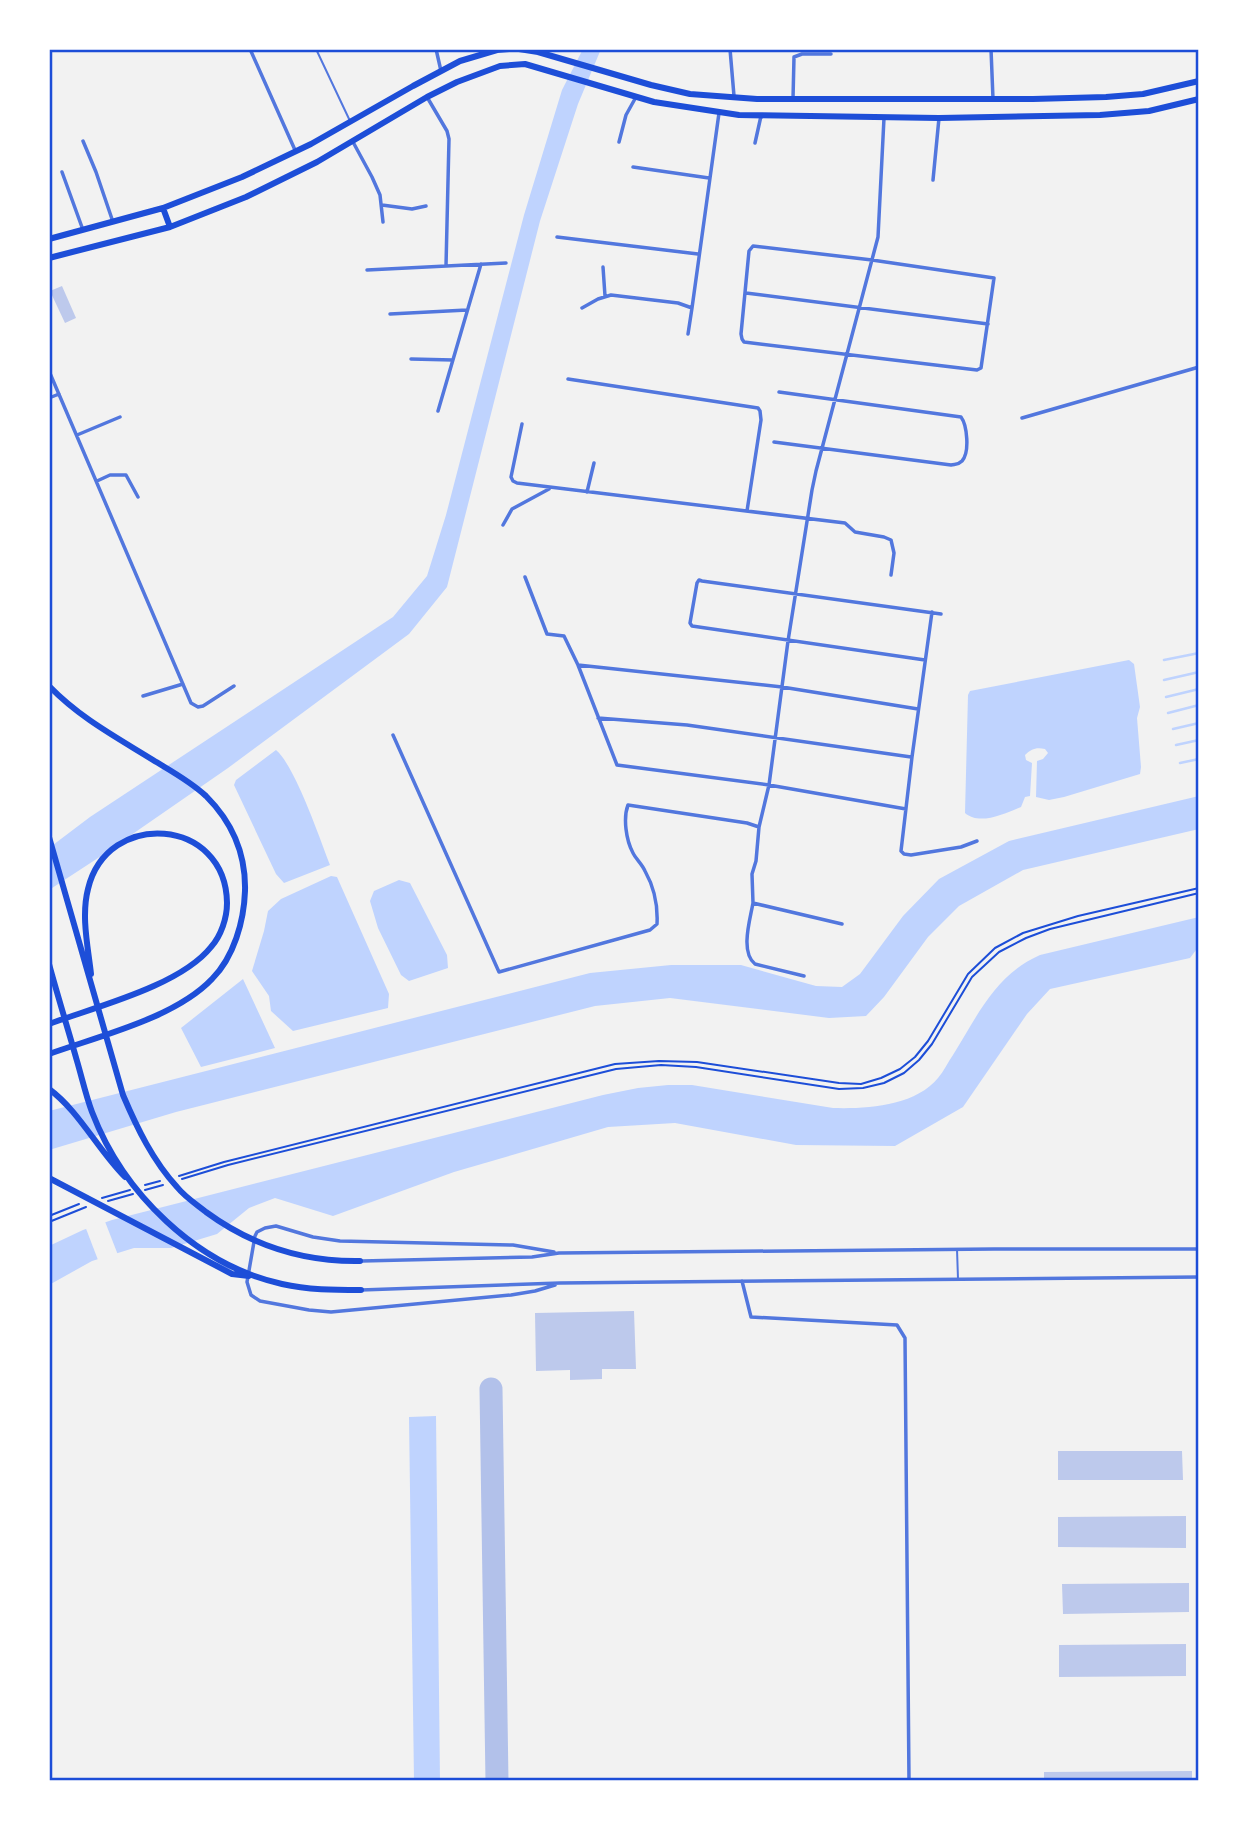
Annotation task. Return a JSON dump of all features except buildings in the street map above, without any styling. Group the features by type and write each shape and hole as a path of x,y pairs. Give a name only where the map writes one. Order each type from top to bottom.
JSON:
{"main road":[{"path":"49,239 163,208 242,177 296,152 476,53 509,49"},
{"path":"519,49 690,94 735,97 993,99 1124,96 1199,81"},
{"path":"49,258 170,227 212,211 282,180 353,142 427,97 500,66 525,64 672,106 761,116 939,118 1124,114 1199,99"},
{"path":"884,116 886,99"},
{"path":"163,208 170,227"},
{"path":"49,687 85,718 185,779 204,794 222,813 235,836 242,856 245,880 244,909 239,930 229,955 213,979 190,999 167,1010 49,1054"},
{"path":"49,1024 154,986 175,976 211,947 221,930 227,911 227,892 213,858 200,845 180,835 160,833 137,836 114,847 97,866 88,889 85,914 93,993"},
{"path":"49,836 123,1096 137,1128 177,1188 227,1227 262,1243 314,1258 360,1261"},
{"path":"49,964 92,1112 133,1186"},
{"path":"49,1089 68,1106 108,1160 155,1212 193,1244 258,1278"},
{"path":"49,1178 232,1274 302,1288 361,1290"}],"street":[{"path":"250,49 296,152"},
{"path":"436,49 441,71"},
{"path":"730,49 735,97"},
{"path":"990,49 993,99"},
{"path":"793,99 794,57 802,54 831,54"},
{"path":"427,97 449,139 446,266"},
{"path":"619,142 626,115 636,97"},
{"path":"688,334 719,113"},
{"path":"755,144 761,116"},
{"path":"804,976 750,961 746,948 753,903 751,885 759,827 769,785 816,471 879,226 884,116"},
{"path":"933,180 939,118"},
{"path":"83,141 113,222"},
{"path":"353,142 380,195 383,222"},
{"path":"633,167 709,178"},
{"path":"62,172 83,230"},
{"path":"382,205 412,209 426,206"},
{"path":"557,237 699,254"},
{"path":"753,246 872,260 994,278 981,368 976,370 744,342 742,339 749,251 753,246"},
{"path":"367,270 506,263"},
{"path":"438,411 481,264"},
{"path":"603,267 605,296"},
{"path":"746,293 988,324"},
{"path":"582,309 605,296 678,303 692,308"},
{"path":"390,314 467,310"},
{"path":"411,359 453,360"},
{"path":"1022,418 1199,367"},
{"path":"49,371 191,703 198,707 203,706 234,686"},
{"path":"568,379 758,408 761,420 747,511"},
{"path":"774,442 951,464 961,462 966,447 965,424 961,417 779,392"},
{"path":"49,398 59,394"},
{"path":"76,435 120,417"},
{"path":"522,424 511,477 513,481 845,523 855,532 888,538 893,544 894,553 891,575"},
{"path":"587,492 594,463"},
{"path":"97,481 110,475 126,475 138,497"},
{"path":"503,525 512,509 552,488"},
{"path":"525,578 547,634 564,636 617,765 769,785 906,809"},
{"path":"925,660 692,626 690,623 697,583 699,580 941,614"},
{"path":"932,612 901,851 911,855 961,847 978,841"},
{"path":"578,665 782,687 918,709"},
{"path":"143,696 183,684"},
{"path":"598,718 687,725 912,757"},
{"path":"393,735 499,972 650,930 657,924 658,911 653,889 645,869 632,852 628,837 624,814 628,805 759,827"},
{"path":"753,903 842,924"},
{"path":"559,1253 513,1245 340,1241 272,1226 261,1230 255,1236 247,1282 251,1294 260,1301 331,1312 535,1292 560,1283"},
{"path":"360,1261 532,1258 559,1253 957,1249 1199,1250"},
{"path":"361,1290 560,1283 1199,1277"},
{"path":"743,1282 751,1317 897,1325 905,1338 909,1781"}],"lane":[{"path":"316,49 351,122"},
{"path":"957,1249 958,1280"}],"path":[{"path":"1199,888 1049,924 1023,933 995,948 968,974 928,1041 915,1057 900,1069 861,1084 697,1062 615,1064 236,1158 177,1178 616,1069 661,1065 696,1067 839,1089 863,1088 884,1083 904,1073 919,1060 932,1044 972,977 999,952 1050,929 1199,893"},
{"path":"99,1198 163,1180"},
{"path":"102,1203 165,1184"},
{"path":"49,1216 86,1202"},
{"path":"49,1222 89,1206"}],"water":[{"path":"583,49 601,49 578,104 540,221 447,587 409,634 228,768 49,890 49,848 90,817 393,617 427,576 446,515 524,215 562,90"},
{"path":"1129,660 1134,664 1140,707 1137,718 1140,774 1064,797 1049,800 1036,797 1037,761 1048,753 1045,749 1036,748 1025,755 1026,760 1032,763 1030,796 1025,797 1021,807 985,818 971,817 965,813 970,691"},
{"path":"276,750 299,787 330,865 284,883 276,874 234,785 236,780"},
{"path":"1199,796 1199,829 1023,870 959,906 928,937 884,997 866,1016 829,1018 670,998 595,1006 176,1112 49,1150 49,1111 590,973 671,965 741,965 816,986 842,987 860,974 903,916 939,879 1009,841"},
{"path":"331,876 337,877 389,994 388,1008 293,1031 271,1011 269,996 252,971 268,911 281,899"},
{"path":"399,880 410,883 447,955 448,968 409,981 401,975 378,928 370,901 374,891"},
{"path":"1199,917 1199,946 1190,958 1050,989 1027,1014 963,1107 895,1146 796,1145 675,1123 608,1127 454,1172 333,1216 275,1198 249,1208 217,1234 171,1248 134,1248 92,1261 49,1285 49,1246 112,1220 603,1095 638,1088 692,1085 833,1108 861,1108 904,1100 917,1095 938,1078 989,998 1011,973 1024,963 1040,955"},
{"path":"243,979 275,1048 201,1067 181,1028"},
{"path":"436,1416 440,1781 414,1781 409,1417"}],"pier":[{"path":"104,1219 118,1255 98,1260 85,1226"}],"waterway":[{"path":"1164,660 1199,653"},
{"path":"1164,680 1199,672"},
{"path":"1166,697 1199,689"},
{"path":"1168,713 1199,705"},
{"path":"1173,729 1199,723"},
{"path":"1176,745 1199,740"},
{"path":"1180,763 1199,759"}],"taxiway":[{"path":"491,1389 497,1781"}]}
